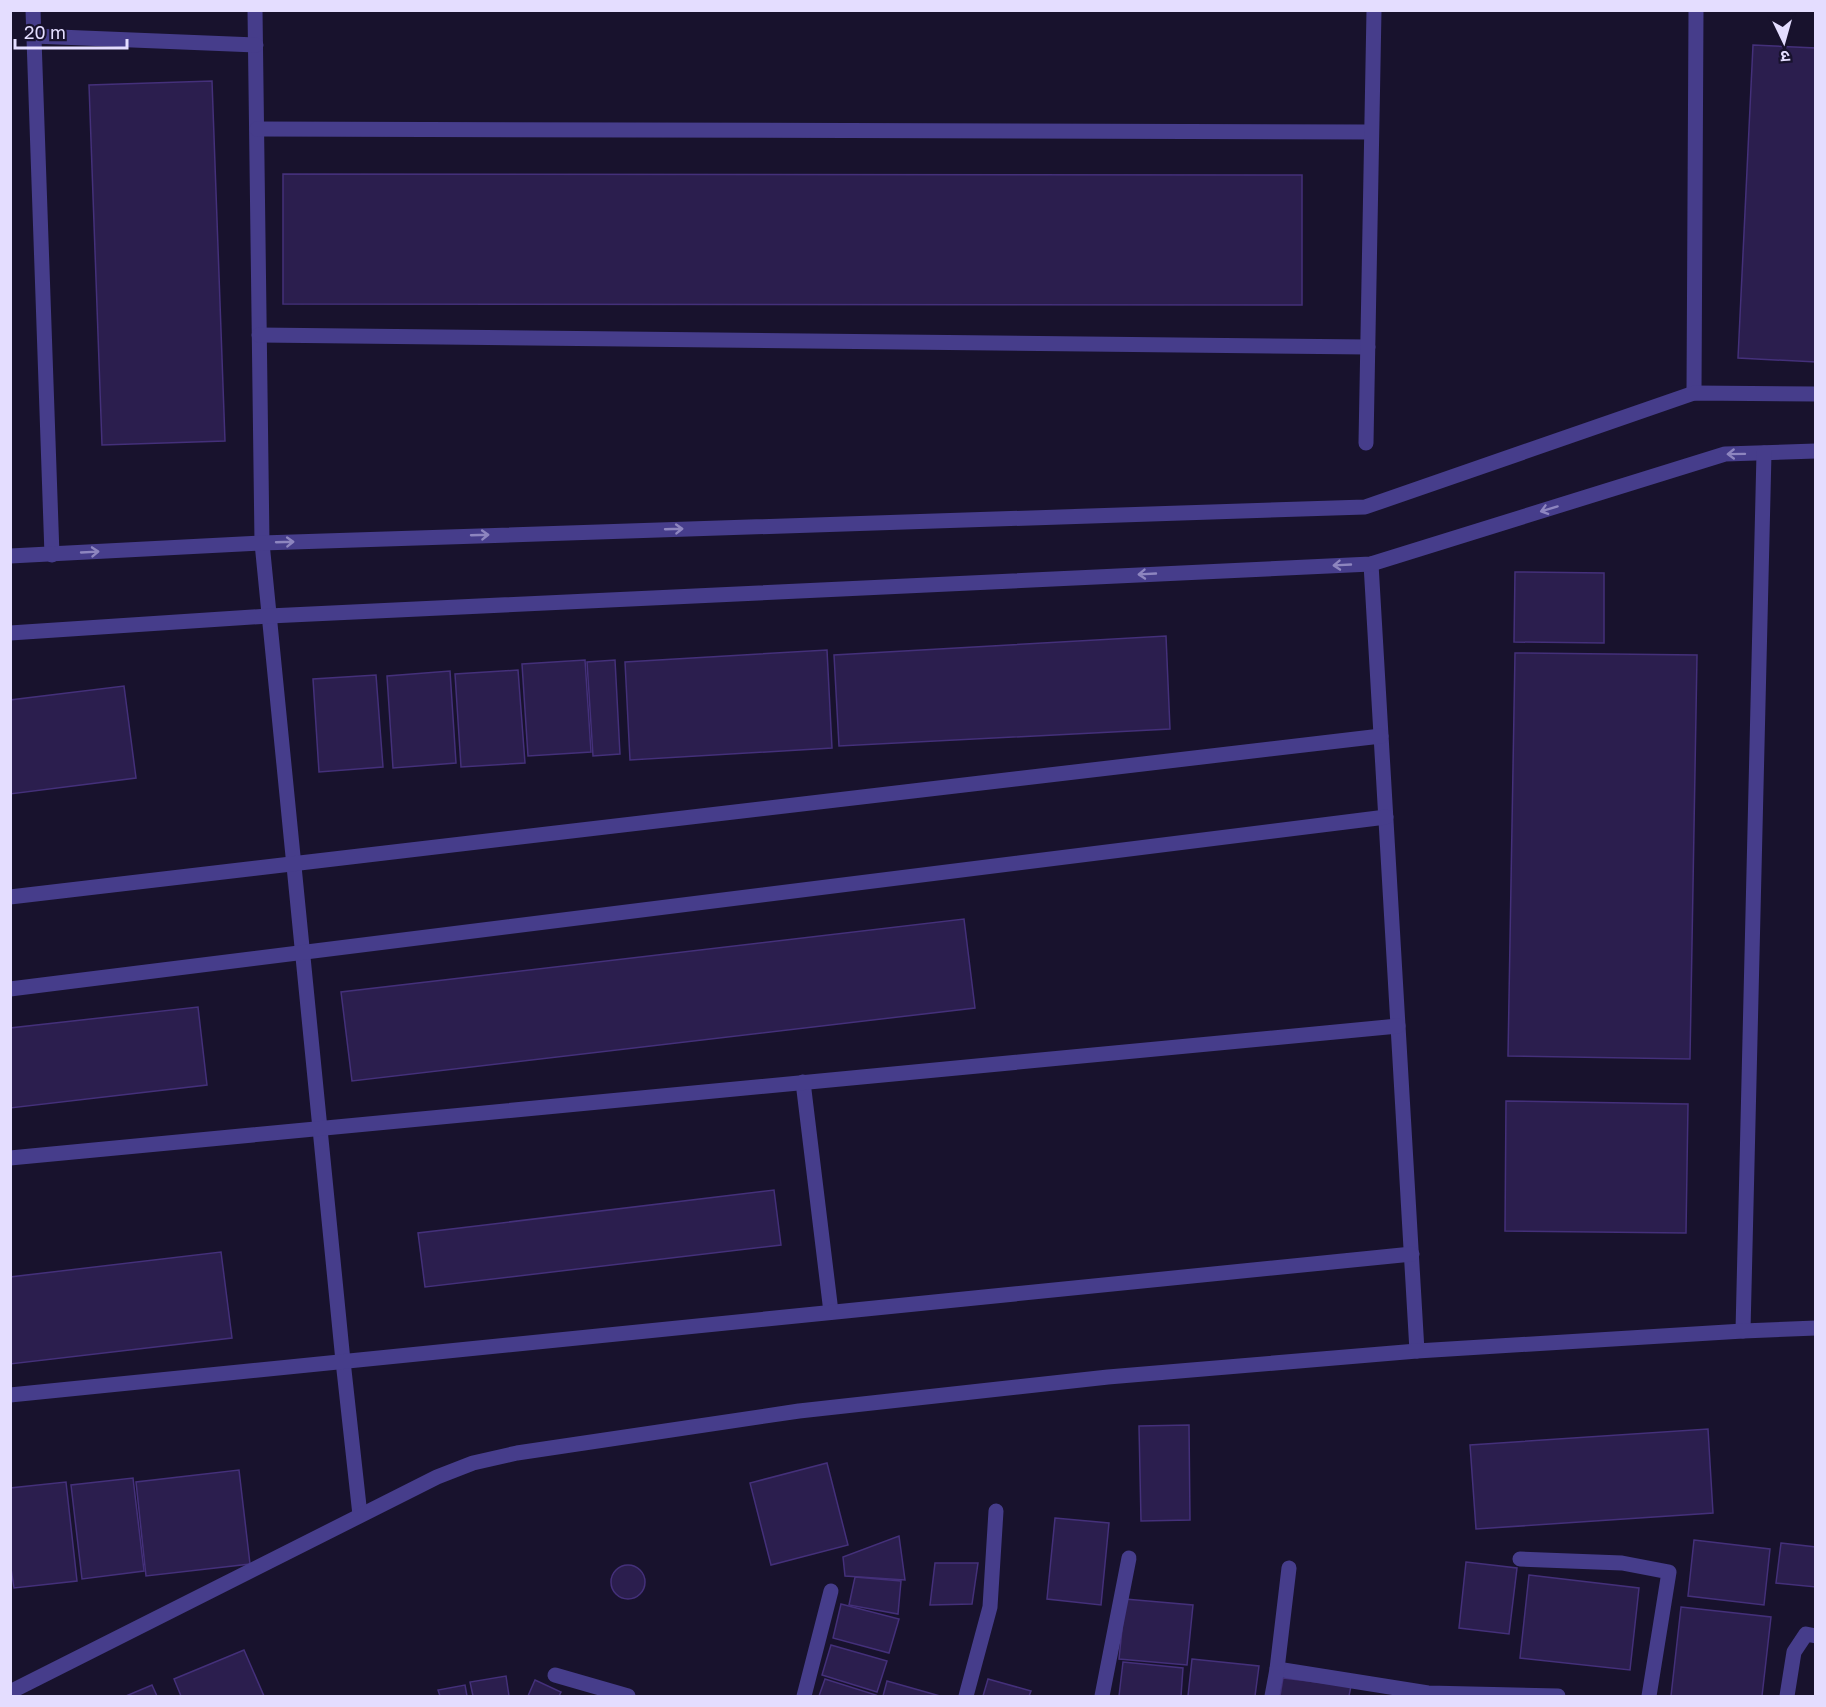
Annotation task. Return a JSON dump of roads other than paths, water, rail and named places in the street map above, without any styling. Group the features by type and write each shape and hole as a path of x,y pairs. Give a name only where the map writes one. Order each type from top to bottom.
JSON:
{"street":[{"path":"33,10 52,555"},
{"path":"255,10 262,543 319,1128 360,1515"},
{"path":"1366,443 1374,10"},
{"path":"1694,393 1696,10"},
{"path":"34,36 256,45"},
{"path":"257,129 1371,132"},
{"path":"259,335 1368,347"},
{"path":"10,556 262,543 1365,507 1694,393 1815,394"},
{"path":"10,633 269,616 1371,564 1725,454 1815,451"},
{"path":"1743,1330 1764,453"},
{"path":"1371,564 1417,1351"},
{"path":"10,897 1381,736"},
{"path":"10,989 1386,818"},
{"path":"10,1158 1398,1026"},
{"path":"803,1082 831,1312"},
{"path":"10,1395 1412,1254"},
{"path":"10,1692 437,1477 473,1463 517,1454 799,1411 1108,1377 1417,1351 1743,1330 1815,1328"},
{"path":"966,1696 990,1607 996,1511"},
{"path":"1102,1696 1129,1558"},
{"path":"1520,1558 1622,1563 1669,1572 1649,1696"},
{"path":"1272,1696 1289,1568"},
{"path":"804,1696 831,1591"},
{"path":"1787,1696 1794,1652 1806,1634 1815,1636"},
{"path":"1277,1669 1428,1695 1558,1696"},
{"path":"555,1675 628,1696"}]}
